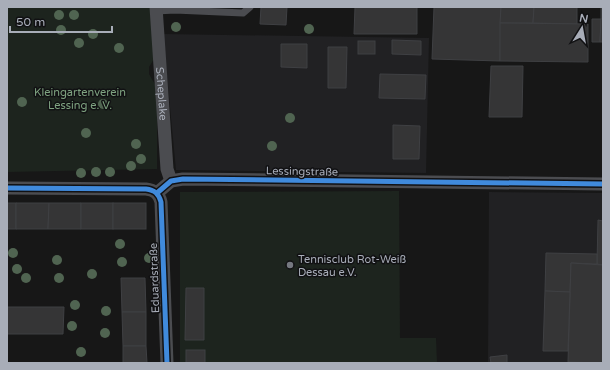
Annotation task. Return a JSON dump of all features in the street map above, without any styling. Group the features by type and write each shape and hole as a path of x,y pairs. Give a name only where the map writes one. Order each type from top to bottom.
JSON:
{"street":[{"name":"Scheplake","path":"156,9 167,169 171,181"},
{"name":"Lessingstraße","path":"171,181 183,179 603,184"},
{"path":"7,188 146,189 158,193 171,181"},
{"name":"Eduardstraße","path":"158,193 161,202 167,363"}],"lane":[{"path":"156,9 243,12 250,7"}],"shaded area":[{"path":"163,34 429,38 426,173 176,170"},
{"path":"489,192 603,193 603,363 488,363"}],"green space":[{"name":"Kleingartenverein Lessing e. V.","path":"7,7 150,7 154,59 149,67 149,74 157,88 157,169 7,172"},
{"name":"Tennisclub Rot-Weiß Dessau e.V.","path":"399,191 400,338 436,338 437,363 180,363 180,192"}],"building":[{"path":"261,7 287,7 286,25 260,24"},
{"path":"355,7 417,7 417,34 354,34"},
{"path":"434,7 501,7 500,61 432,59"},
{"path":"501,7 534,7 533,23 500,23"},
{"path":"534,7 577,7 577,24 533,23"},
{"path":"601,7 603,7 603,19 601,19"},
{"path":"592,19 601,19 600,42 592,42"},
{"path":"601,19 603,19 603,42 600,42"},
{"path":"500,23 588,24 588,62 500,61"},
{"path":"392,40 421,41 421,55 392,54"},
{"path":"358,41 375,41 375,54 358,54"},
{"path":"281,44 307,44 307,68 281,67"},
{"path":"328,47 347,47 346,88 328,88"},
{"path":"491,66 523,66 522,117 489,117"},
{"path":"380,74 426,75 425,99 379,98"},
{"path":"393,125 420,126 419,159 393,159"},
{"path":"7,203 16,203 16,229 7,229"},
{"path":"16,203 49,203 48,229 16,229"},
{"path":"49,203 81,203 81,229 48,229"},
{"path":"81,203 113,203 113,229 81,229"},
{"path":"113,203 146,203 146,229 113,229"},
{"path":"598,220 603,221 603,265 597,264"},
{"path":"546,253 597,254 597,264 571,263 570,292 545,291"},
{"path":"571,263 603,265 603,363 568,362"},
{"path":"121,278 145,278 146,312 122,312"},
{"path":"186,288 204,288 204,340 185,340"},
{"path":"545,291 570,292 568,351 543,351"},
{"path":"7,307 64,307 63,334 7,334"},
{"path":"122,312 146,312 146,346 123,346"},
{"path":"123,346 146,346 147,363 123,363"},
{"path":"186,350 205,350 205,363 186,363"},
{"path":"507,355 507,363 491,363 490,357"}],"cycle path":[{"path":"157,193 171,181 183,179 603,184"},
{"path":"7,188 146,189 152,190 158,195 161,202 167,363"}],"place":[{"name":"Tennisclub Rot-Weiß Dessau e.V.","path":"290,265"}]}
